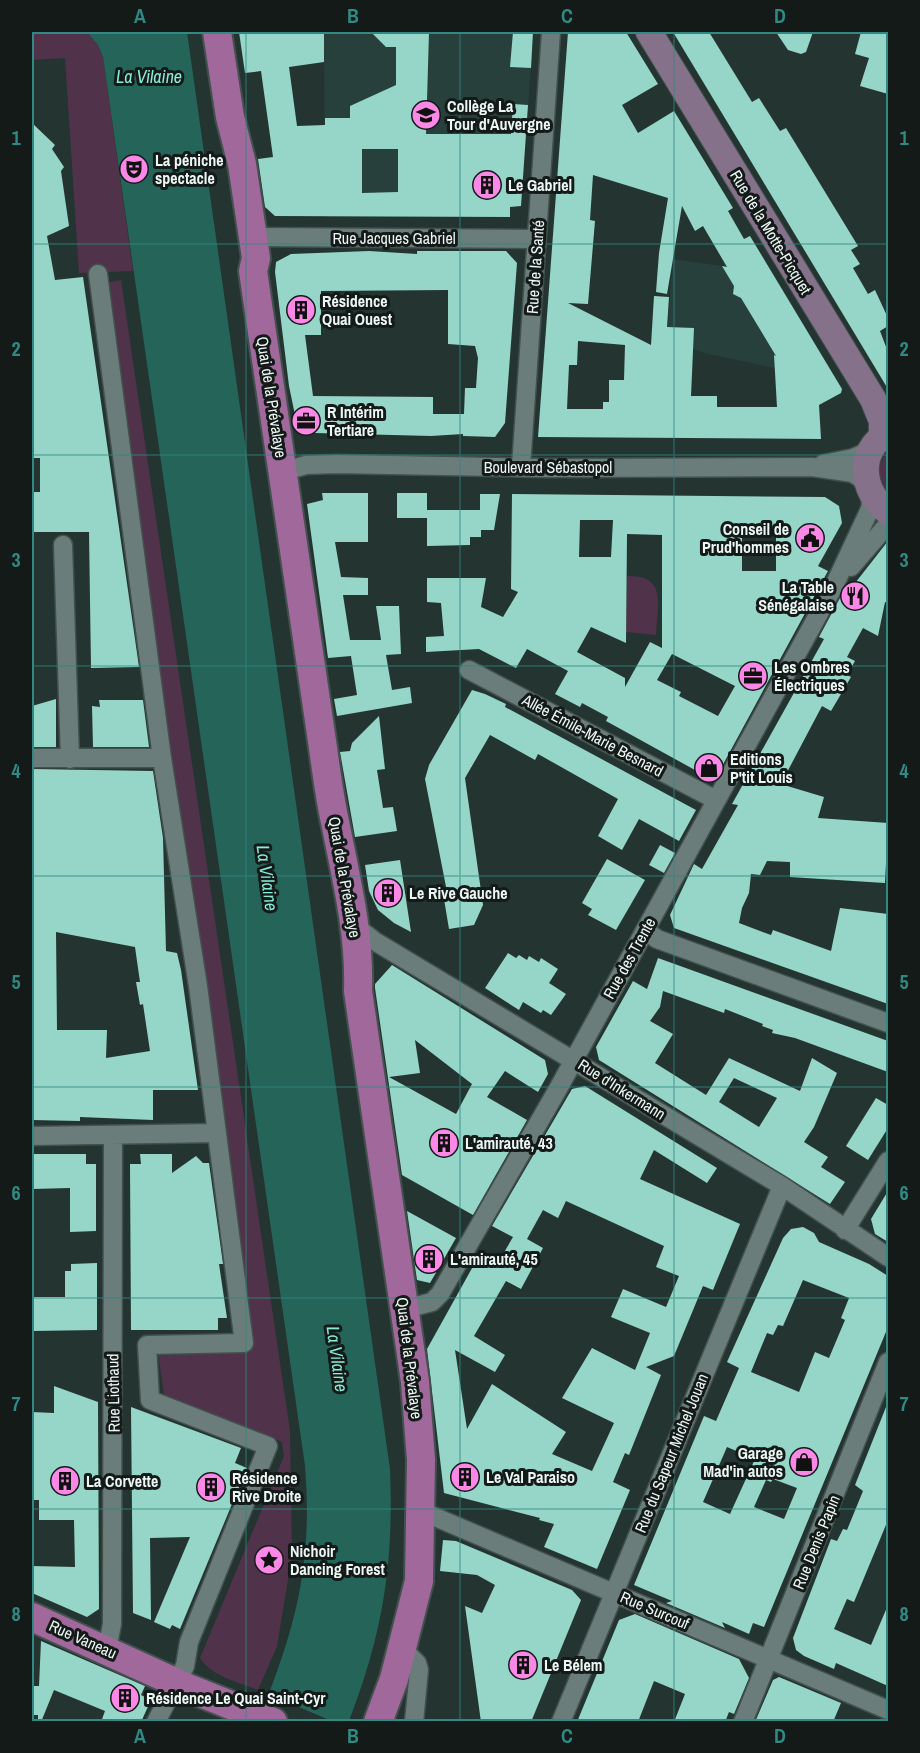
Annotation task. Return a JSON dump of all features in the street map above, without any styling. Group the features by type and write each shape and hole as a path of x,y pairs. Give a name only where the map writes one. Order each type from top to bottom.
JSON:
{"main road":[{"name":"Quai de la Prévalaye","path":"217,32 230,117 242,164 256,258 254,270 303,617 354,925 359,959 358,991 416,1382 421,1460 419,1581 403,1649 378,1722"},
{"name":"Rue Vaneau","path":"32,1617 135,1662 160,1663 176,1681 273,1722"}],"street":[{"name":"Rue de la Santé","path":"521,468 551,32"},
{"name":"Rue de la Motte-Picquet","path":"649,32 873,399 882,421 881,440"},
{"name":"Rue Jacques Gabriel","path":"252,237 536,239"},
{"path":"98,274 162,758 192,946 244,1343 147,1345 150,1400 268,1446 189,1642 176,1681 156,1722"},
{"name":"Boulevard Sébastopol","path":"812,466 853,458 881,440"},
{"path":"875,497 867,460 881,440"},
{"name":"Boulevard Sébastopol","path":"284,471 306,465 337,464 521,468 812,466 853,473 875,497"},
{"name":"Rue des Trente","path":"405,1309 432,1302 440,1294 574,1059 834,586 875,497"},
{"name":"Rue des Trente","path":"834,586 888,524"},
{"path":"63,545 69,759"},
{"name":"Allée Émile-Marie Besnard","path":"469,670 716,800"},
{"path":"32,759 162,758"},
{"name":"Rue d'Inkermann","path":"354,925 376,942 782,1186 888,1257"},
{"path":"645,930 657,939 888,1023"},
{"path":"32,1136 217,1134"},
{"name":"Rue Liothaud","path":"107,1650 112,1612 113,1136"},
{"path":"845,1230 888,1161"},
{"name":"Rue du Sapeur Michel Jouan","path":"561,1722 782,1186"},
{"name":"Rue Denis Papin","path":"742,1722 883,1394 888,1362"},
{"name":"Rue Surcouf","path":"421,1511 888,1710"},
{"path":"403,1649 417,1663 419,1670 414,1722"}],"shaded area":[{"path":"32,32 87,32 98,45 103,57 133,271 79,273 65,58 32,60"},
{"name":"Collège La Tour d'Auvergne","path":"324,32 533,32 525,151 451,150 452,217 325,217"},
{"path":"763,257 814,343 775,368 693,349 666,348 673,259 735,268 737,272"},
{"path":"121,280 290,1431 292,1555 277,1646 258,1690 211,1670 200,1658 284,1456 282,1442 164,1395 158,1353 240,1342 102,284"},
{"path":"888,451 888,494 881,483 879,472"},
{"path":"627,576 640,577 654,586 658,603 656,635 626,632"}],"water":[{"name":"La Vilaine","path":"87,32 187,32 390,1469 390,1536 384,1597 370,1658 349,1721 258,1721 282,1657 298,1597 306,1535 305,1466 103,57 98,45"}],"pier":[{"path":"266,1693 334,1722 255,1722"}],"building":[{"path":"239,32 324,32 324,62 289,67 297,126 325,125 325,118 350,118 350,106 396,85 396,47 386,47 371,32 429,32 426,134 511,134 513,104 528,105 521,206 510,207 510,217 275,216 265,207 258,159 273,157 261,71 245,73","holes":["362,149 398,149 398,192 362,193"]},
{"path":"513,32 533,32 531,68 510,67"},
{"path":"568,32 626,32 658,84 622,105 638,133 674,111 733,208 728,211 744,239 750,236 842,389 841,393 819,405 821,439 538,437","holes":["593,175 668,198 659,253 656,292 667,294 682,206 695,231 703,226 727,267 722,266 734,286 733,294 741,298 776,356 774,355 777,407 717,407 717,396 691,396 694,328 667,327 669,297 654,296 651,345 568,303 588,304 595,221 590,220","578,341 625,345 624,380 609,380 609,402 603,402 603,409 567,409 569,365 577,365"]},
{"path":"673,32 709,32 752,102 759,98 780,131 786,128 858,246 851,250 860,264 853,268 868,294 875,290 888,318 888,326 880,331 888,352 888,389"},
{"path":"776,32 813,32 806,52 801,54 788,50"},
{"path":"861,32 888,32 888,94 860,86 869,58 855,54"},
{"path":"32,123 55,145 52,149 64,167 61,171 69,226 47,236 55,280 83,277 139,667 91,668 89,532 32,532 32,492 40,492 40,458 32,458"},
{"path":"369,251 417,254 417,251 506,251 517,263 505,423 495,437 463,436 463,434 431,436 315,433 301,427 295,415 289,386 275,272 276,262 291,254","holes":["448,290 448,344 475,346 478,358 476,388 465,388 464,414 433,414 433,397 313,396 305,335 321,335 321,291"]},
{"path":"322,493 368,493 368,542 335,542 341,577 368,578 368,595 343,595 350,640 381,640 376,606 399,606 401,654 386,655 392,690 410,687 412,703 337,716 334,699 357,695 351,656 328,658 307,504 323,500"},
{"path":"397,493 427,493 427,510 480,510 480,494 500,494 494,530 481,530 481,537 470,537 470,545 427,546 427,518 397,518"},
{"path":"512,494 825,497 839,506 842,523 818,566 828,571 720,770 704,775 606,721 608,717 582,703 580,707 555,694 568,671 527,649 516,668 479,649 426,652 426,637 444,636 441,603 427,602 427,578 486,578 481,607 503,617 518,592 511,589","holes":["580,520 613,520 611,557 579,557","742,530 776,530 776,571 742,571","627,534 662,535 662,648 650,642 625,687 625,678 577,652 591,627 626,643","672,654 735,686 718,716 679,696 681,692 657,680"]},
{"path":"888,541 888,603 885,602 878,636 863,628 847,657 855,661 847,675 851,677 831,711 822,706 784,778 787,780 784,785 824,797 818,818 888,823 885,883 790,877 790,862 767,861 760,875 751,874 749,893 742,908 739,923 771,935 773,930 831,951 840,908 888,914 888,1004 674,928 670,915 694,864 702,869 738,805 732,804 824,639 819,637 847,585 852,587"},
{"path":"472,690 506,704 505,707 696,810 679,841 639,819 622,850 598,836 618,799 538,754 535,760 490,735 465,778 483,905 474,925 449,929 443,893 447,892 425,779 429,765"},
{"path":"56,699 56,747 32,747 32,706"},
{"path":"99,700 143,700 149,747 93,747 92,706 100,707"},
{"path":"379,716 385,769 377,770 383,808 393,807 397,831 355,837 340,752 350,751 352,743"},
{"path":"32,769 153,771 163,838 166,951 177,953 181,970 198,1090 153,1090 153,1120 80,1117 80,1121 32,1120","holes":["56,932 135,947 140,982 136,982 140,1005 143,1004 150,1051 106,1058 107,1030 57,1030"]},
{"path":"660,845 675,853 664,873 649,865"},
{"path":"607,859 645,880 616,930 588,915 592,909 582,903"},
{"name":"Le Rive Gauche","path":"400,860 411,932 394,923 378,910 369,891 365,865"},
{"path":"508,953 516,958 519,955 527,960 529,956 539,962 541,958 558,969 549,983 566,994 551,1015 543,1010 541,1013 523,1002 519,1010 485,988"},
{"path":"658,958 888,1041 888,1072 795,1038 772,1033 773,1030 762,1026 763,1024 725,1009 724,1013 663,991 660,1007 650,1021 673,1034 655,1063 706,1095 729,1058 800,1091 812,1058 837,1073 814,1127 804,1142 828,1157 821,1167 845,1182 830,1204 599,1060 596,1047 633,981 647,989","holes":["734,1078 777,1098 759,1127 719,1102"]},
{"path":"392,965 545,1060 548,1074 538,1092 505,1071 487,1097 527,1120 473,1215 402,1175 375,984","holes":["415,1040 472,1084 456,1114 389,1077 420,1073"]},
{"path":"585,1086 717,1168 707,1183 654,1150 640,1179 740,1224 713,1290 703,1286 674,1356 646,1367 661,1375 629,1455 625,1453 613,1482 630,1490 597,1569 544,1547 554,1524 539,1520 540,1518 444,1493 427,1349 481,1252 499,1261 513,1237 492,1226 572,1089","holes":["566,1201 664,1246 656,1267 679,1276 666,1307 623,1289 611,1317 650,1333 635,1370 592,1348 562,1398 614,1423 592,1471 552,1454 566,1432 492,1384 467,1429 455,1350 495,1372 505,1355 474,1336 506,1281 521,1289 543,1248 527,1239 543,1210 558,1218"]},
{"path":"876,1098 888,1105 888,1128 868,1160 846,1146"},
{"path":"32,1154 86,1154 86,1164 96,1164 96,1231 70,1232 70,1188 32,1189"},
{"path":"140,1154 172,1154 172,1173 196,1156 203,1163 209,1163 223,1264 219,1264 227,1318 218,1318 218,1330 131,1330 130,1164 141,1164"},
{"path":"888,1191 888,1242 875,1234 871,1219"},
{"name":"L'amirauté, 45","path":"407,1211 456,1238 430,1283 417,1280"},
{"path":"803,1227 814,1233 819,1242 869,1264 888,1276 888,1327 764,1627 753,1623 749,1634 722,1622 725,1628 666,1603 672,1601 634,1585 704,1416 716,1421 739,1368 727,1362 783,1238 791,1229","holes":["803,1280 849,1298 841,1318 845,1320 829,1358 815,1352 799,1392 751,1372 767,1333 773,1335 778,1325 783,1326","727,1447 755,1459 730,1514 703,1502","773,1479 797,1488 784,1519 754,1507 766,1480 771,1482"]},
{"path":"97,1263 97,1330 32,1331 32,1297 65,1297 65,1271 71,1271 71,1264"},
{"path":"54,1386 98,1402 99,1609 87,1617 32,1593 32,1566 75,1567 74,1520 39,1520 39,1500 32,1500 32,1412 54,1413"},
{"path":"888,1402 888,1520 854,1602 847,1599 834,1629 871,1645 888,1605 888,1686 836,1663 834,1669 804,1656 796,1650 793,1638 831,1539 837,1541 843,1529 847,1530 863,1491 855,1485"},
{"path":"131,1407 241,1448 235,1463 247,1468 180,1629 172,1625 170,1629 154,1622 190,1537 150,1538 151,1620 133,1613"},
{"path":"443,1540 456,1541 572,1590 581,1600 531,1722 481,1722 465,1606 482,1613 495,1585 477,1575 440,1571"},
{"path":"635,1614 739,1659 749,1678 734,1714 729,1712 725,1722 674,1722 685,1694 654,1681 638,1722 577,1722 619,1620"},
{"path":"41,1641 145,1686 141,1695 151,1700 141,1722 101,1722 105,1711 54,1690 41,1722 38,1722 38,1715 32,1715 32,1686 39,1686"},
{"path":"779,1677 841,1703 833,1722 755,1722 773,1680"}],"place":[{"name":"Collège La Tour d'Auvergne","path":"426,115"},
{"name":"La péniche spectacle","path":"134,169"},
{"name":"Le Gabriel","path":"487,185"},
{"name":"Résidence Quai Ouest","path":"301,310"},
{"name":"R Intérim Tertiare","path":"306,421"},
{"name":"Conseil de Prud'hommes","path":"810,538"},
{"name":"La Table Sénégalaise","path":"855,596"},
{"name":"Les Ombres Électriques","path":"753,676"},
{"name":"Editions P'tit Louis","path":"709,768"},
{"name":"Le Rive Gauche","path":"388,893"},
{"name":"L'amirauté, 43","path":"444,1143"},
{"name":"L'amirauté, 45","path":"429,1259"},
{"name":"Garage Mad'in autos","path":"804,1462"},
{"name":"Le Val Paraiso","path":"465,1477"},
{"name":"La Corvette","path":"65,1481"},
{"name":"Résidence Rive Droite","path":"211,1487"},
{"name":"Nichoir Dancing Forest","path":"269,1560"},
{"name":"Le Bélem","path":"523,1665"},
{"name":"Résidence Le Quai Saint-Cyr","path":"125,1698"}]}
